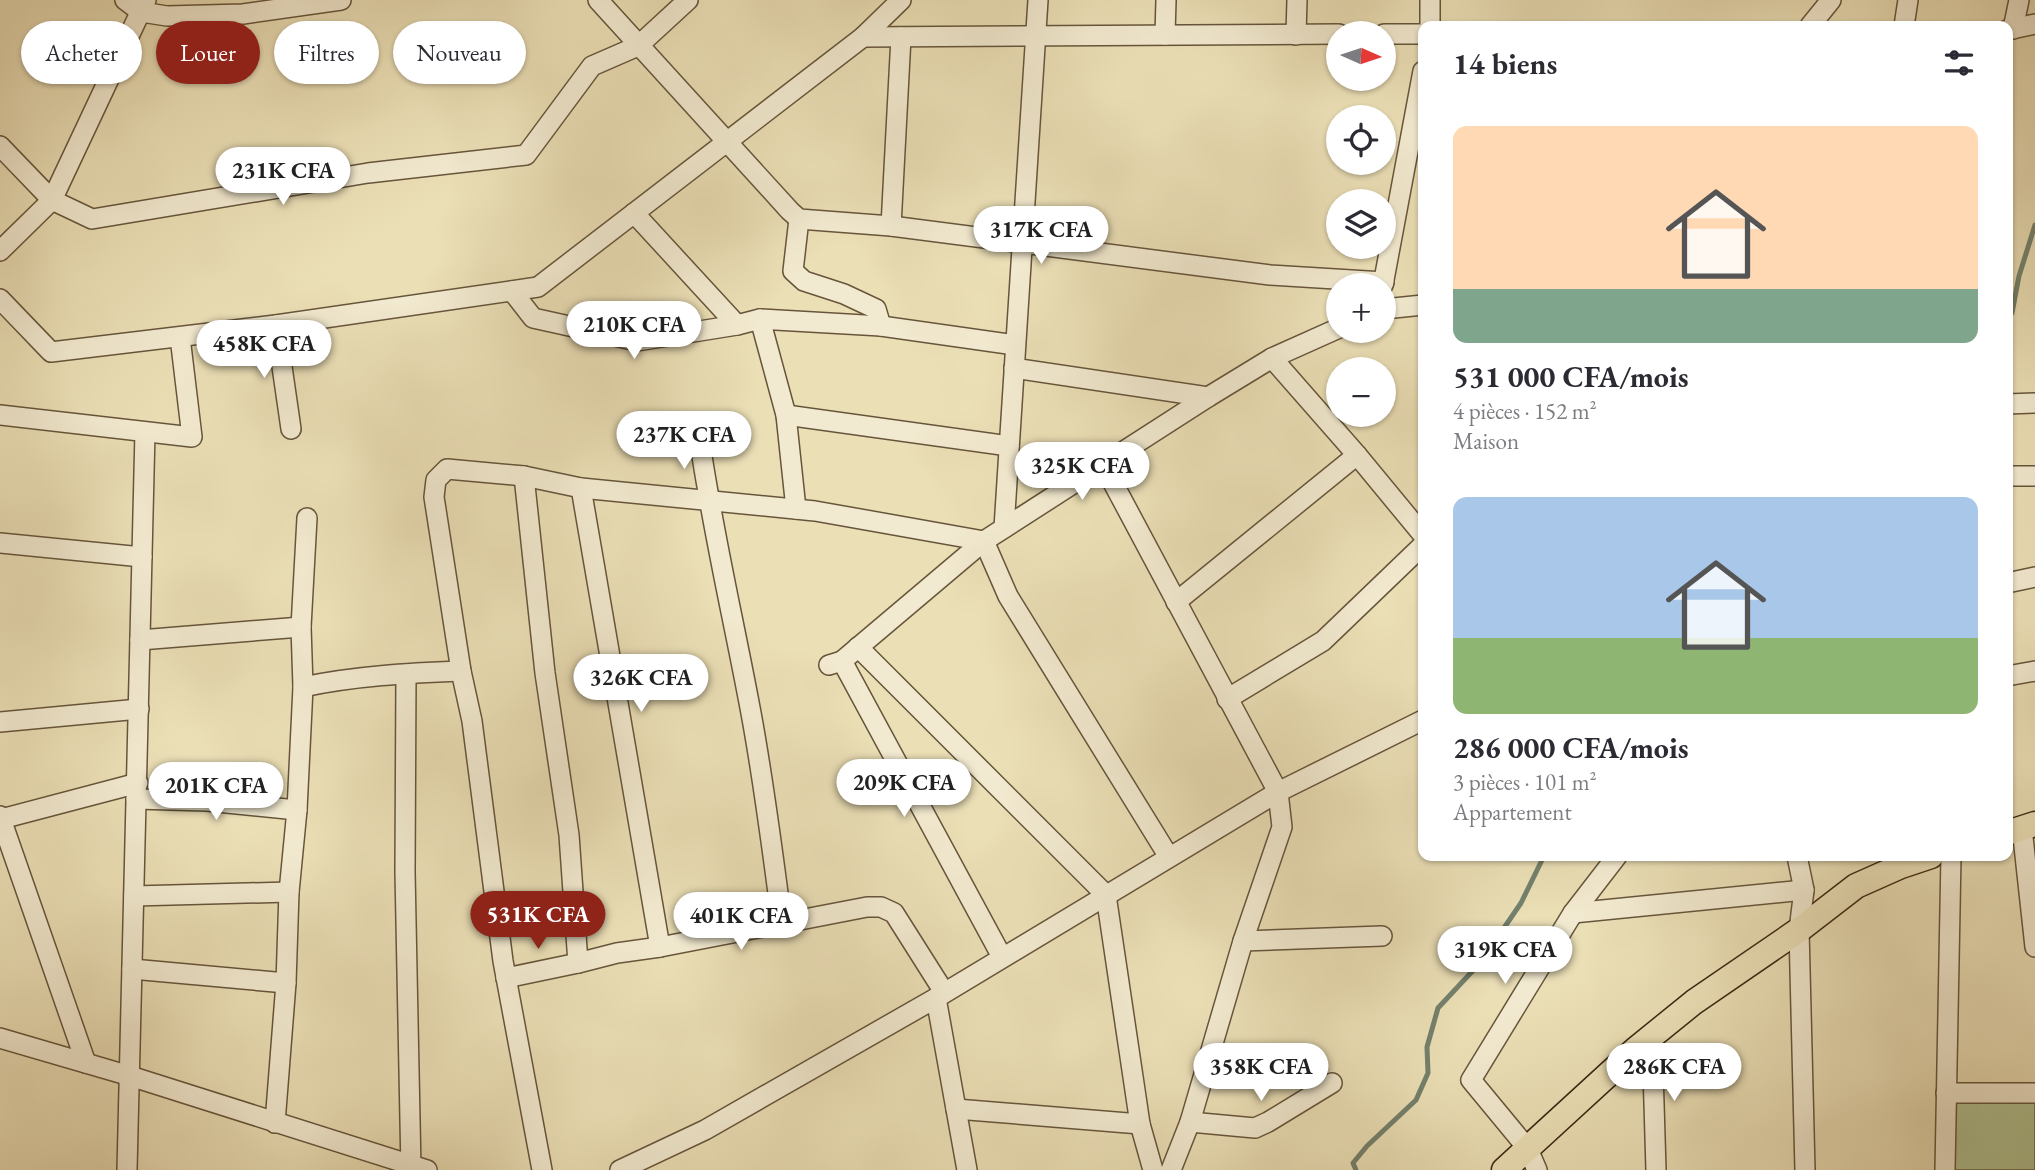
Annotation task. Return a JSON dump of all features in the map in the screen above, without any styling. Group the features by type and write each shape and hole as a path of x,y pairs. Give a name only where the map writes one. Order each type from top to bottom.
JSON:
{"main road":[{"path":"1504,1170 1532,1160 1652,1037 1694,1002 1799,930 1856,886 1916,861"}],"street":[{"path":"125,0 167,16 243,14 341,0"},
{"path":"598,0 799,219 891,226 1270,275 1326,279"},
{"path":"0,146 52,200 92,219 368,173 526,155 592,66 638,46 688,0"},
{"path":"0,299 51,352 276,325 538,287 863,37 901,0"},
{"path":"1004,528 1038,0"},
{"path":"1165,35 1166,0"},
{"path":"1296,34 1297,0"},
{"path":"1430,0 1430,21"},
{"path":"1814,21 1831,0"},
{"path":"1905,21 1908,0"},
{"path":"2013,21 2019,0"},
{"path":"0,251 52,200 144,6"},
{"path":"2013,29 2035,24"},
{"path":"863,37 1326,34"},
{"path":"1396,34 1418,34"},
{"path":"891,226 901,37"},
{"path":"1385,273 1418,98"},
{"path":"634,213 737,325"},
{"path":"799,219 793,271 804,281 844,294 876,309 881,326"},
{"path":"512,290 533,318 637,341 760,319 881,326 1015,345"},
{"path":"1396,308 1418,306"},
{"path":"760,319 786,415 796,509"},
{"path":"276,325 291,429"},
{"path":"1002,957 835,663 858,647 984,541 1272,358 1326,334"},
{"path":"0,415 192,437 180,337"},
{"path":"1272,358 1418,529"},
{"path":"1014,368 1208,397"},
{"path":"2013,404 2035,404"},
{"path":"786,415 1009,446"},
{"path":"127,1170 145,432"},
{"path":"699,436 708,501 751,711 782,924"},
{"path":"1176,602 1357,455"},
{"path":"1103,464 1278,792 1282,827 1243,942 1190,1122 1171,1170"},
{"path":"542,1170 506,978 472,721 461,671 434,497 436,480 447,469 524,476 582,488 815,511 984,541"},
{"path":"524,476 545,673 569,835 578,963"},
{"path":"2013,476 2035,476"},
{"path":"582,488 660,947"},
{"path":"275,1123 286,983 289,892 297,810 303,687 301,627 307,518"},
{"path":"984,541 1009,597 1168,857"},
{"path":"0,543 142,558"},
{"path":"1227,699 1323,641 1418,550"},
{"path":"2013,582 2035,577"},
{"path":"140,640 301,627"},
{"path":"858,647 1106,895 1140,1124 1153,1170"},
{"path":"303,687 406,674 461,671"},
{"path":"2013,675 2035,671"},
{"path":"0,1038 130,1076 416,1169 405,872 406,674"},
{"path":"0,722 139,709"},
{"path":"620,1170 705,1130 940,995 1278,792 1418,722"},
{"path":"86,1063 1,817 137,791 297,810"},
{"path":"2021,828 2035,947"},
{"path":"1532,1160 1471,1080 1573,913 1613,861"},
{"path":"1798,861 1804,890 1799,930 1805,1170"},
{"path":"1945,1170 1951,861"},
{"path":"1573,913 1804,890"},
{"path":"134,896 289,892"},
{"path":"506,978 617,953 867,907 881,907 894,913 940,995 967,1170"},
{"path":"1243,942 1382,936"},
{"path":"132,969 286,983"},
{"path":"1652,1037 1656,1170"},
{"path":"1190,1122 1255,1128 1332,1083"},
{"path":"1946,1093 2035,1093"},
{"path":"956,1109 1140,1124"}],"green space":[{"path":"2035,1089 2035,1170 1953,1170 1952,1090"}],"waterway":[{"path":"2013,308 2019,276 2035,225"},
{"path":"1356,1170 1353,1163 1367,1146 1416,1100 1428,1073 1427,1047 1438,1008 1480,963 1521,903 1542,861"}]}
